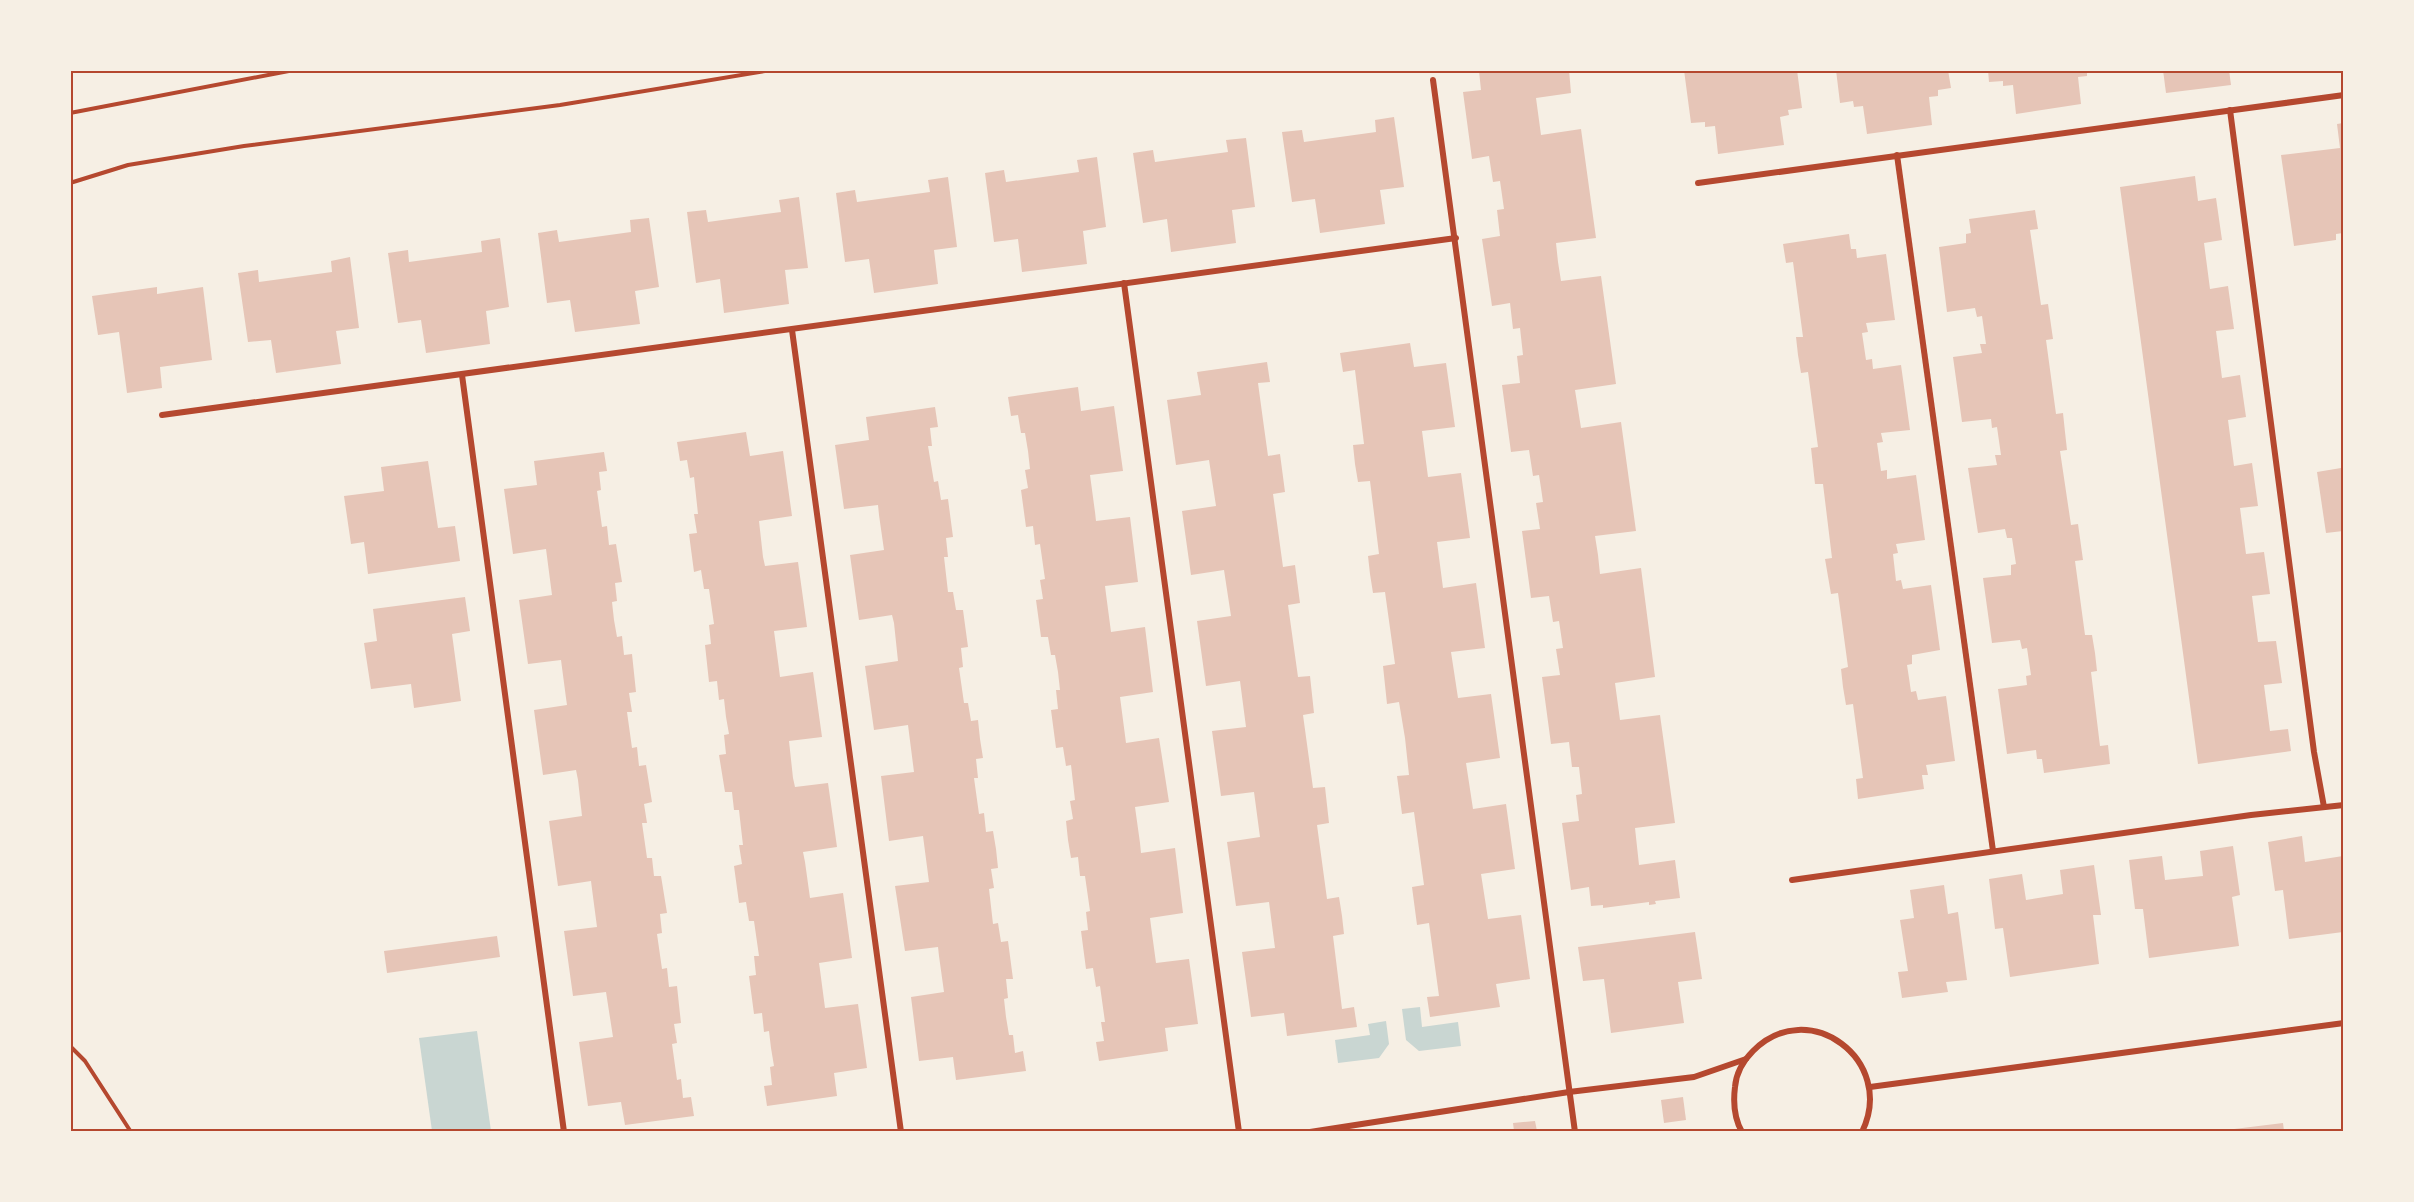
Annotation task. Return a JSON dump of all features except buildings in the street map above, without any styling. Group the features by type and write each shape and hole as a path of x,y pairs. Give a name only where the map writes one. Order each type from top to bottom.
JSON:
{"street":[{"path":"1433,80 1575,1131"},
{"path":"1698,183 1897,154 2343,95"},
{"path":"2230,110 2314,752 2324,807"},
{"path":"1897,154 1993,851"},
{"path":"162,415 1456,238"},
{"path":"1124,283 1239,1131"},
{"path":"792,330 902,1131"},
{"path":"462,375 564,1131"},
{"path":"1792,880 2343,805"},
{"path":"1870,1087 2343,1023"},
{"path":"1742,1131 1738,1125 1733,1103 1736,1080 1746,1059 1762,1042 1783,1033 1806,1030 1828,1035 1848,1047 1862,1065 1870,1087 1870,1109 1862,1131"},
{"path":"1310,1131 1569,1092 1694,1077 1746,1059"}],"path":[{"path":"70,113 294,70"},
{"path":"70,183 128,165 244,146 560,105 771,70"},
{"path":"70,1046 85,1060 131,1131"}],"shaded area":[{"path":"1420,1007 1422,1027 1458,1022 1461,1046 1419,1051 1406,1040 1402,1009"},
{"path":"1386,1021 1389,1044 1379,1058 1338,1063 1335,1040 1370,1035 1368,1024"},
{"path":"477,1031 491,1131 432,1131 419,1038"}]}
